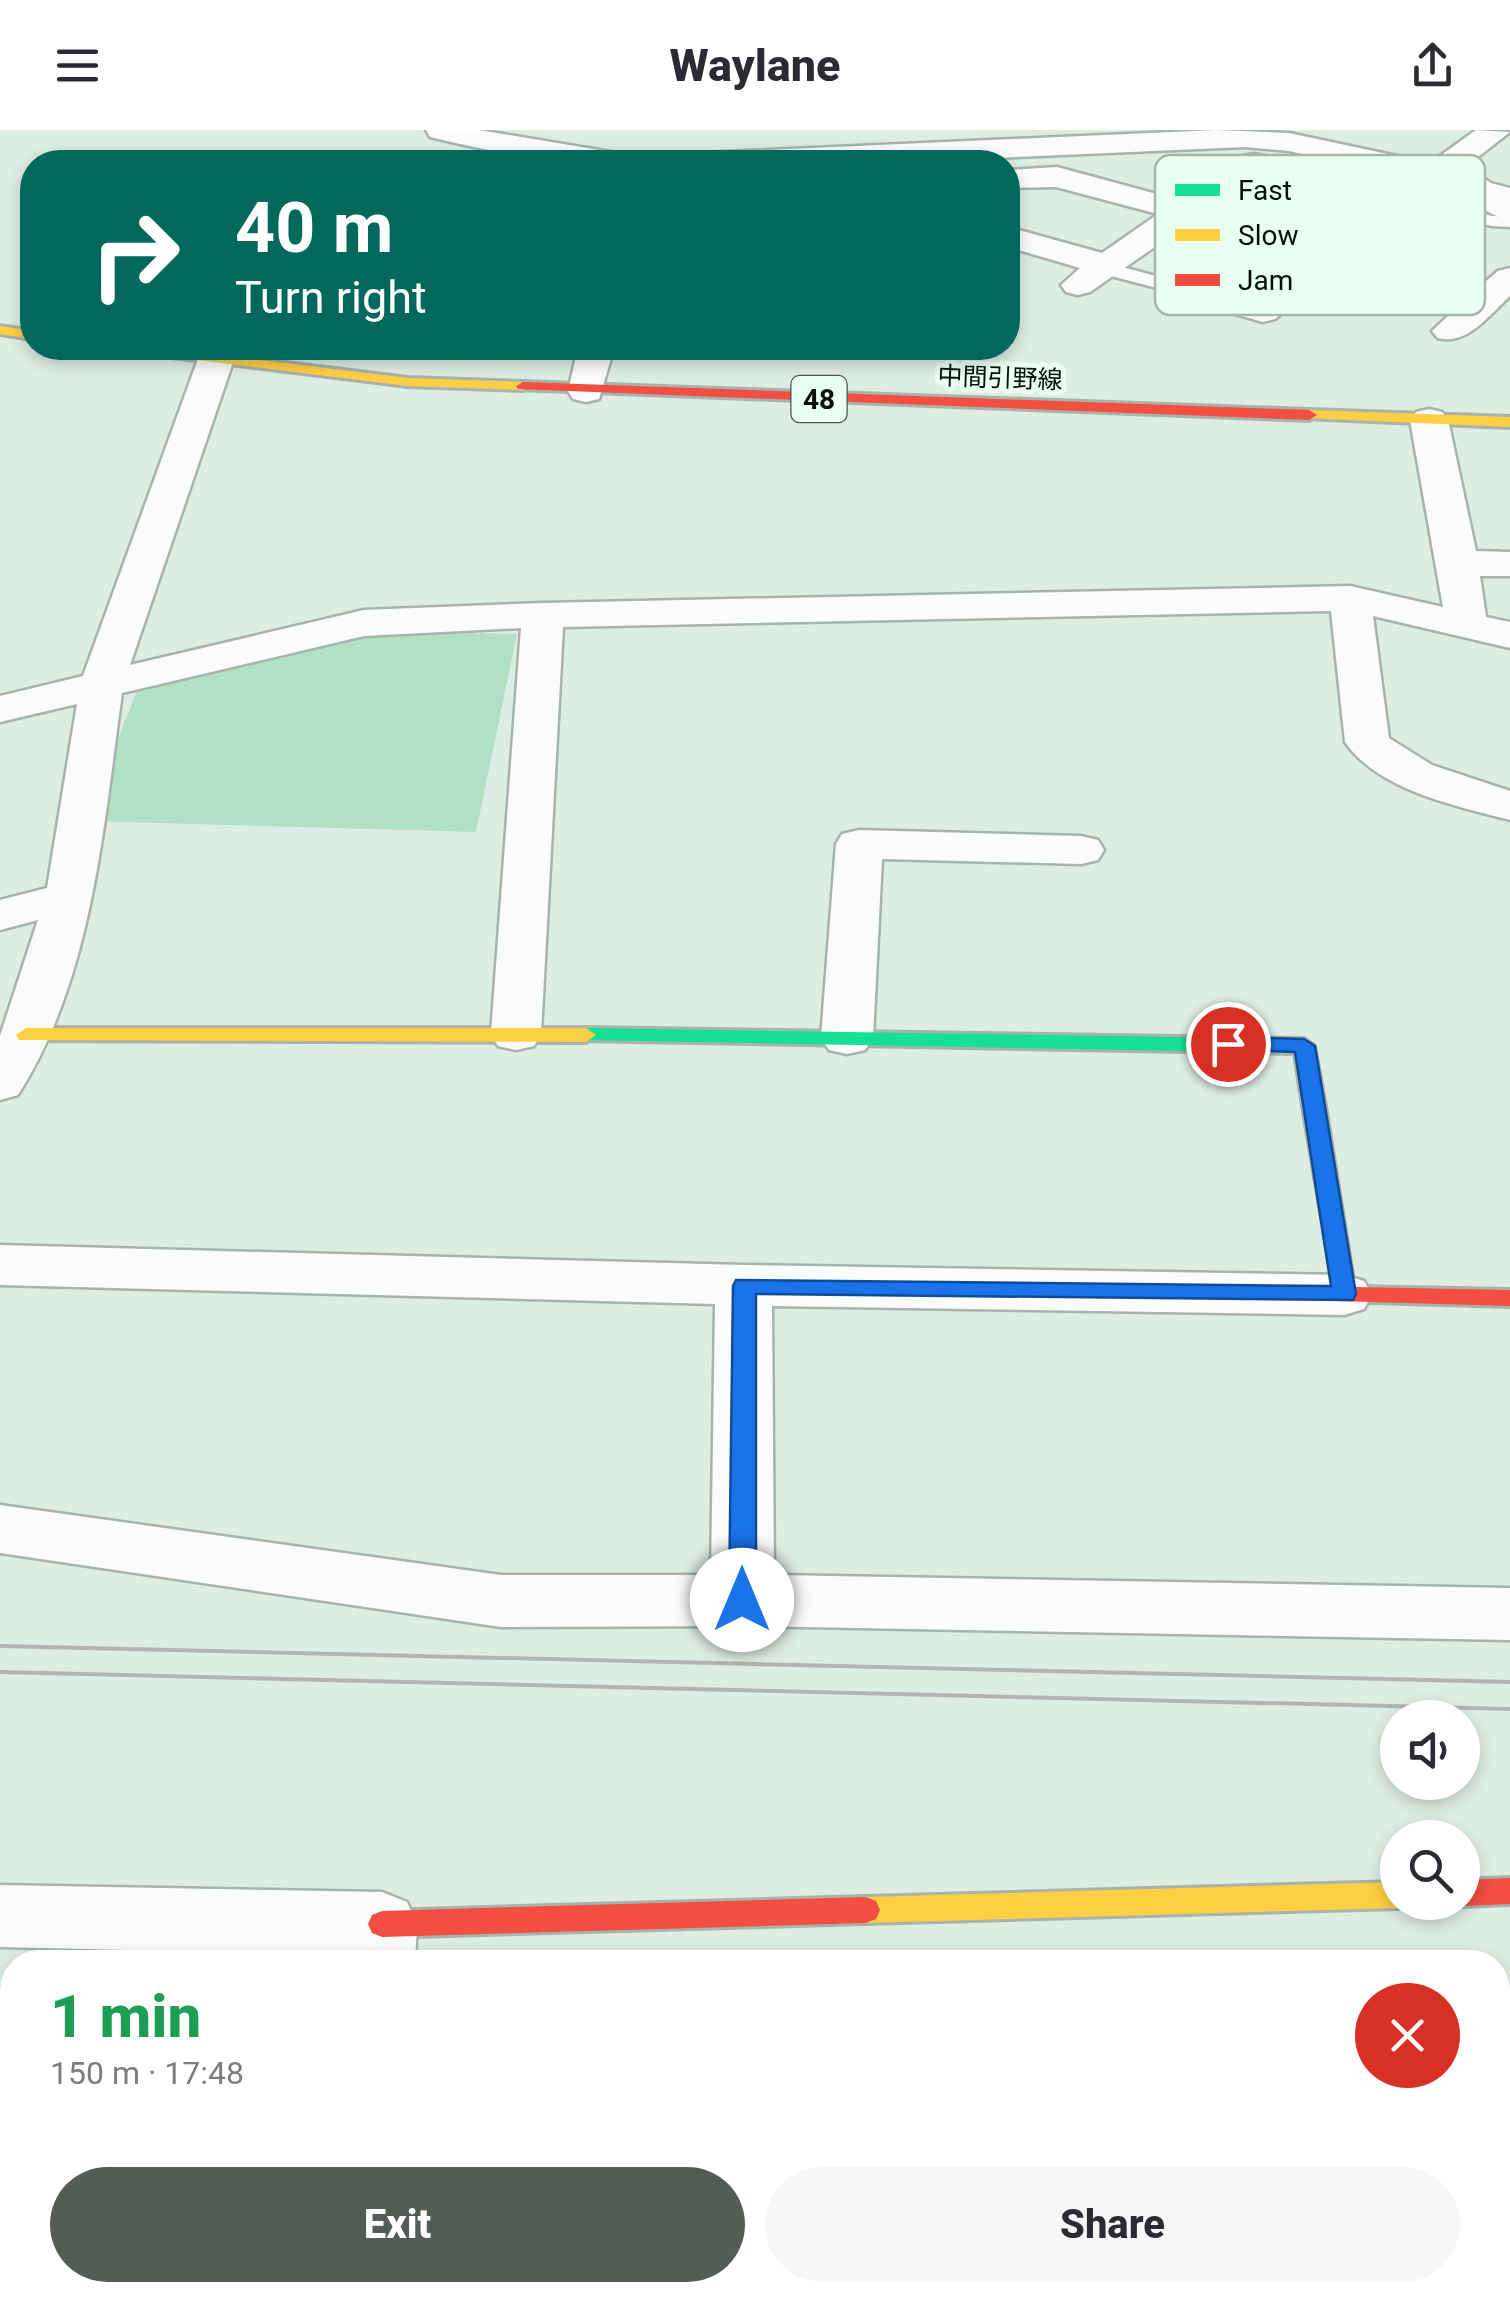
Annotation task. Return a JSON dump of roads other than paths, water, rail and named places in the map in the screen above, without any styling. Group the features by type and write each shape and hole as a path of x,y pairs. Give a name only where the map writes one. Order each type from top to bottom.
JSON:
{"street":[{"path":"441,130 541,150"},
{"path":"1462,155 1496,130"},
{"path":"905,150 1179,134 1289,142 1349,155"},
{"path":"1020,179 1058,177 1155,203"},
{"path":"1485,194 1510,211"},
{"path":"1020,242 1096,273 1155,231"},
{"path":"1450,331 1468,315"},
{"path":"0,1083 26,1035 70,896 102,683 216,360"},
{"name":"中間引野線","path":"224,360 408,382 586,392 1510,422"},
{"path":"586,392 593,360"},
{"path":"1429,420 1458,563 1466,624"},
{"path":"1458,563 1510,564"},
{"path":"0,709 364,623 543,615 1350,598 1510,634"},
{"path":"1350,598 1367,742 1383,758 1417,776 1510,806"},
{"path":"516,1034 543,615"},
{"path":"847,1038 859,844 1081,850"},
{"path":"0,915 70,896"},
{"path":"26,1035 516,1034 1304,1046 1344,1294"},
{"path":"0,1265 744,1286 1510,1298"},
{"path":"742,1600 744,1286"},
{"path":"0,1529 501,1601 742,1600 1510,1614"},
{"path":"1480,1893 1510,1892"},
{"path":"0,1916 380,1943 1380,1896"}],"lane":[{"path":"1485,187 1510,193"},
{"path":"1485,219 1510,222"},
{"path":"1096,273 1155,284"}],"tram line":[{"path":"0,1646 1510,1682"},
{"path":"0,1672 1510,1709"}]}
